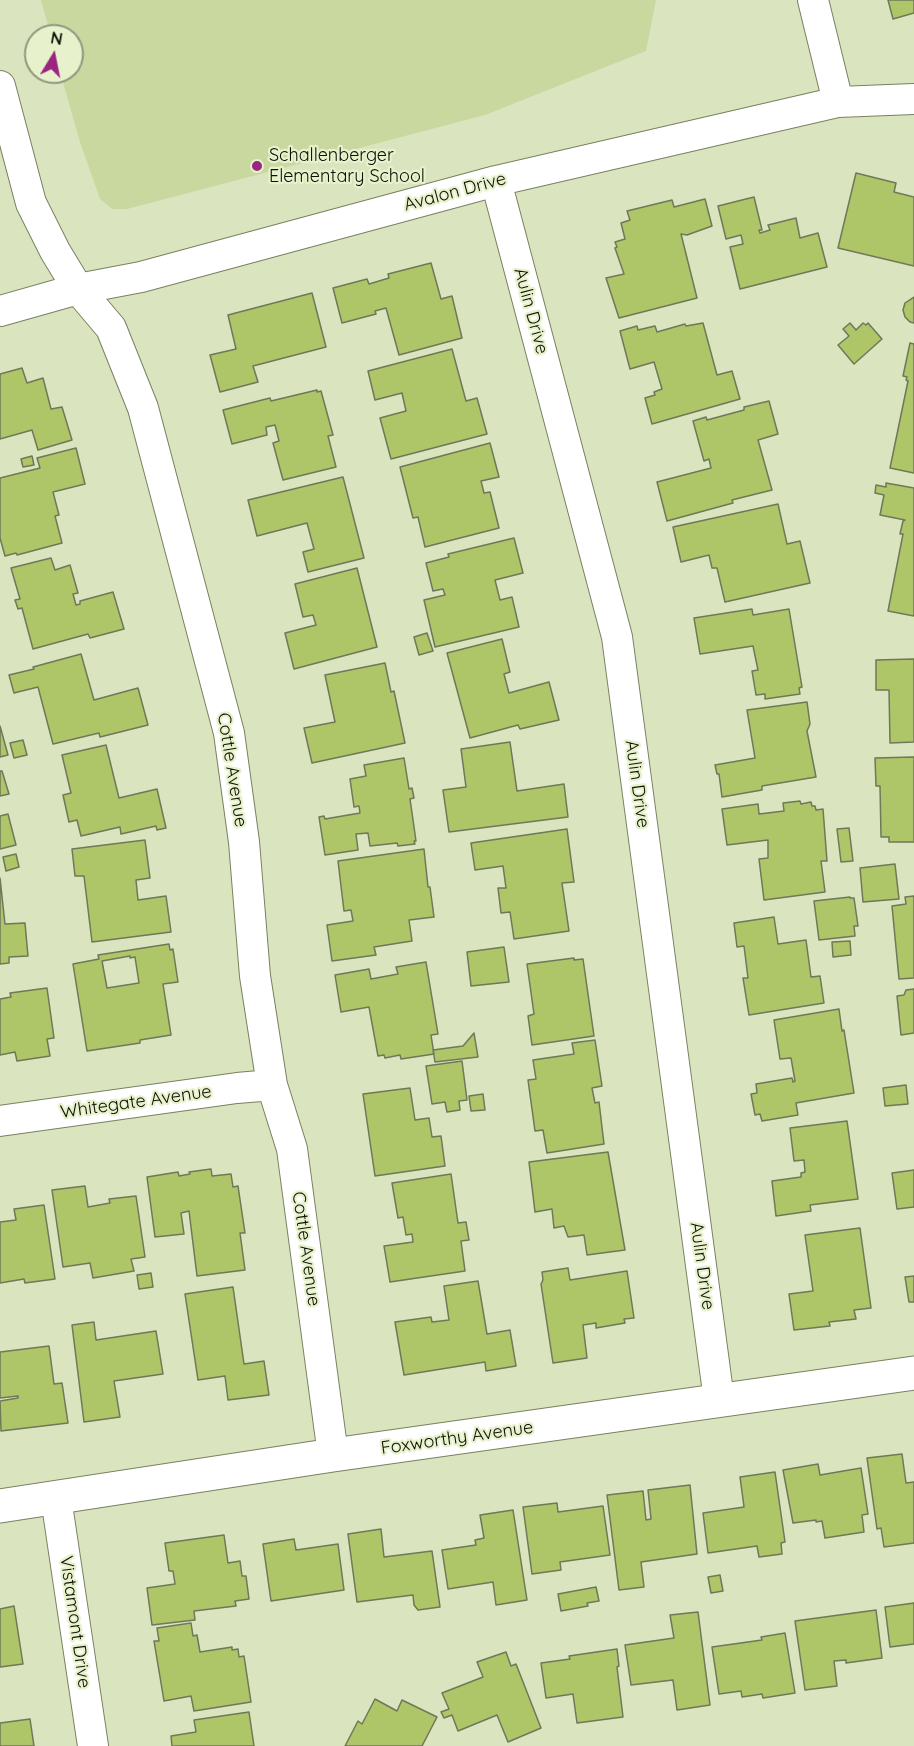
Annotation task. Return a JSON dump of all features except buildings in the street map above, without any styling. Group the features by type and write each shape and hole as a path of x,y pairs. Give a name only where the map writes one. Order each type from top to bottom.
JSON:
{"street":[{"path":"813,0 838,102"},
{"name":"Cottle Avenue","path":"0,86 31,203 78,289 111,328 143,408 229,733 243,842 255,976 272,1085 292,1149 333,1455"},
{"name":"Avalon Drive","path":"0,311 78,289 141,277 496,181 838,102 914,99"},
{"name":"Aulin Drive","path":"496,181 617,636 719,1400"},
{"name":"Whitegate Avenue","path":"0,1121 272,1085"},
{"name":"Foxworthy Avenue","path":"0,1506 333,1455 914,1373"},
{"name":"Vistamont Drive","path":"56,1498 93,1746"}],"green space":[{"name":"Schallenberger Elementary School","path":"41,0 656,0 646,51 485,115 127,209 112,209 100,199 63,84 84,84 84,24 48,24"}],"place":[{"name":"Schallenberger Elementary School","path":"257,166"}]}
